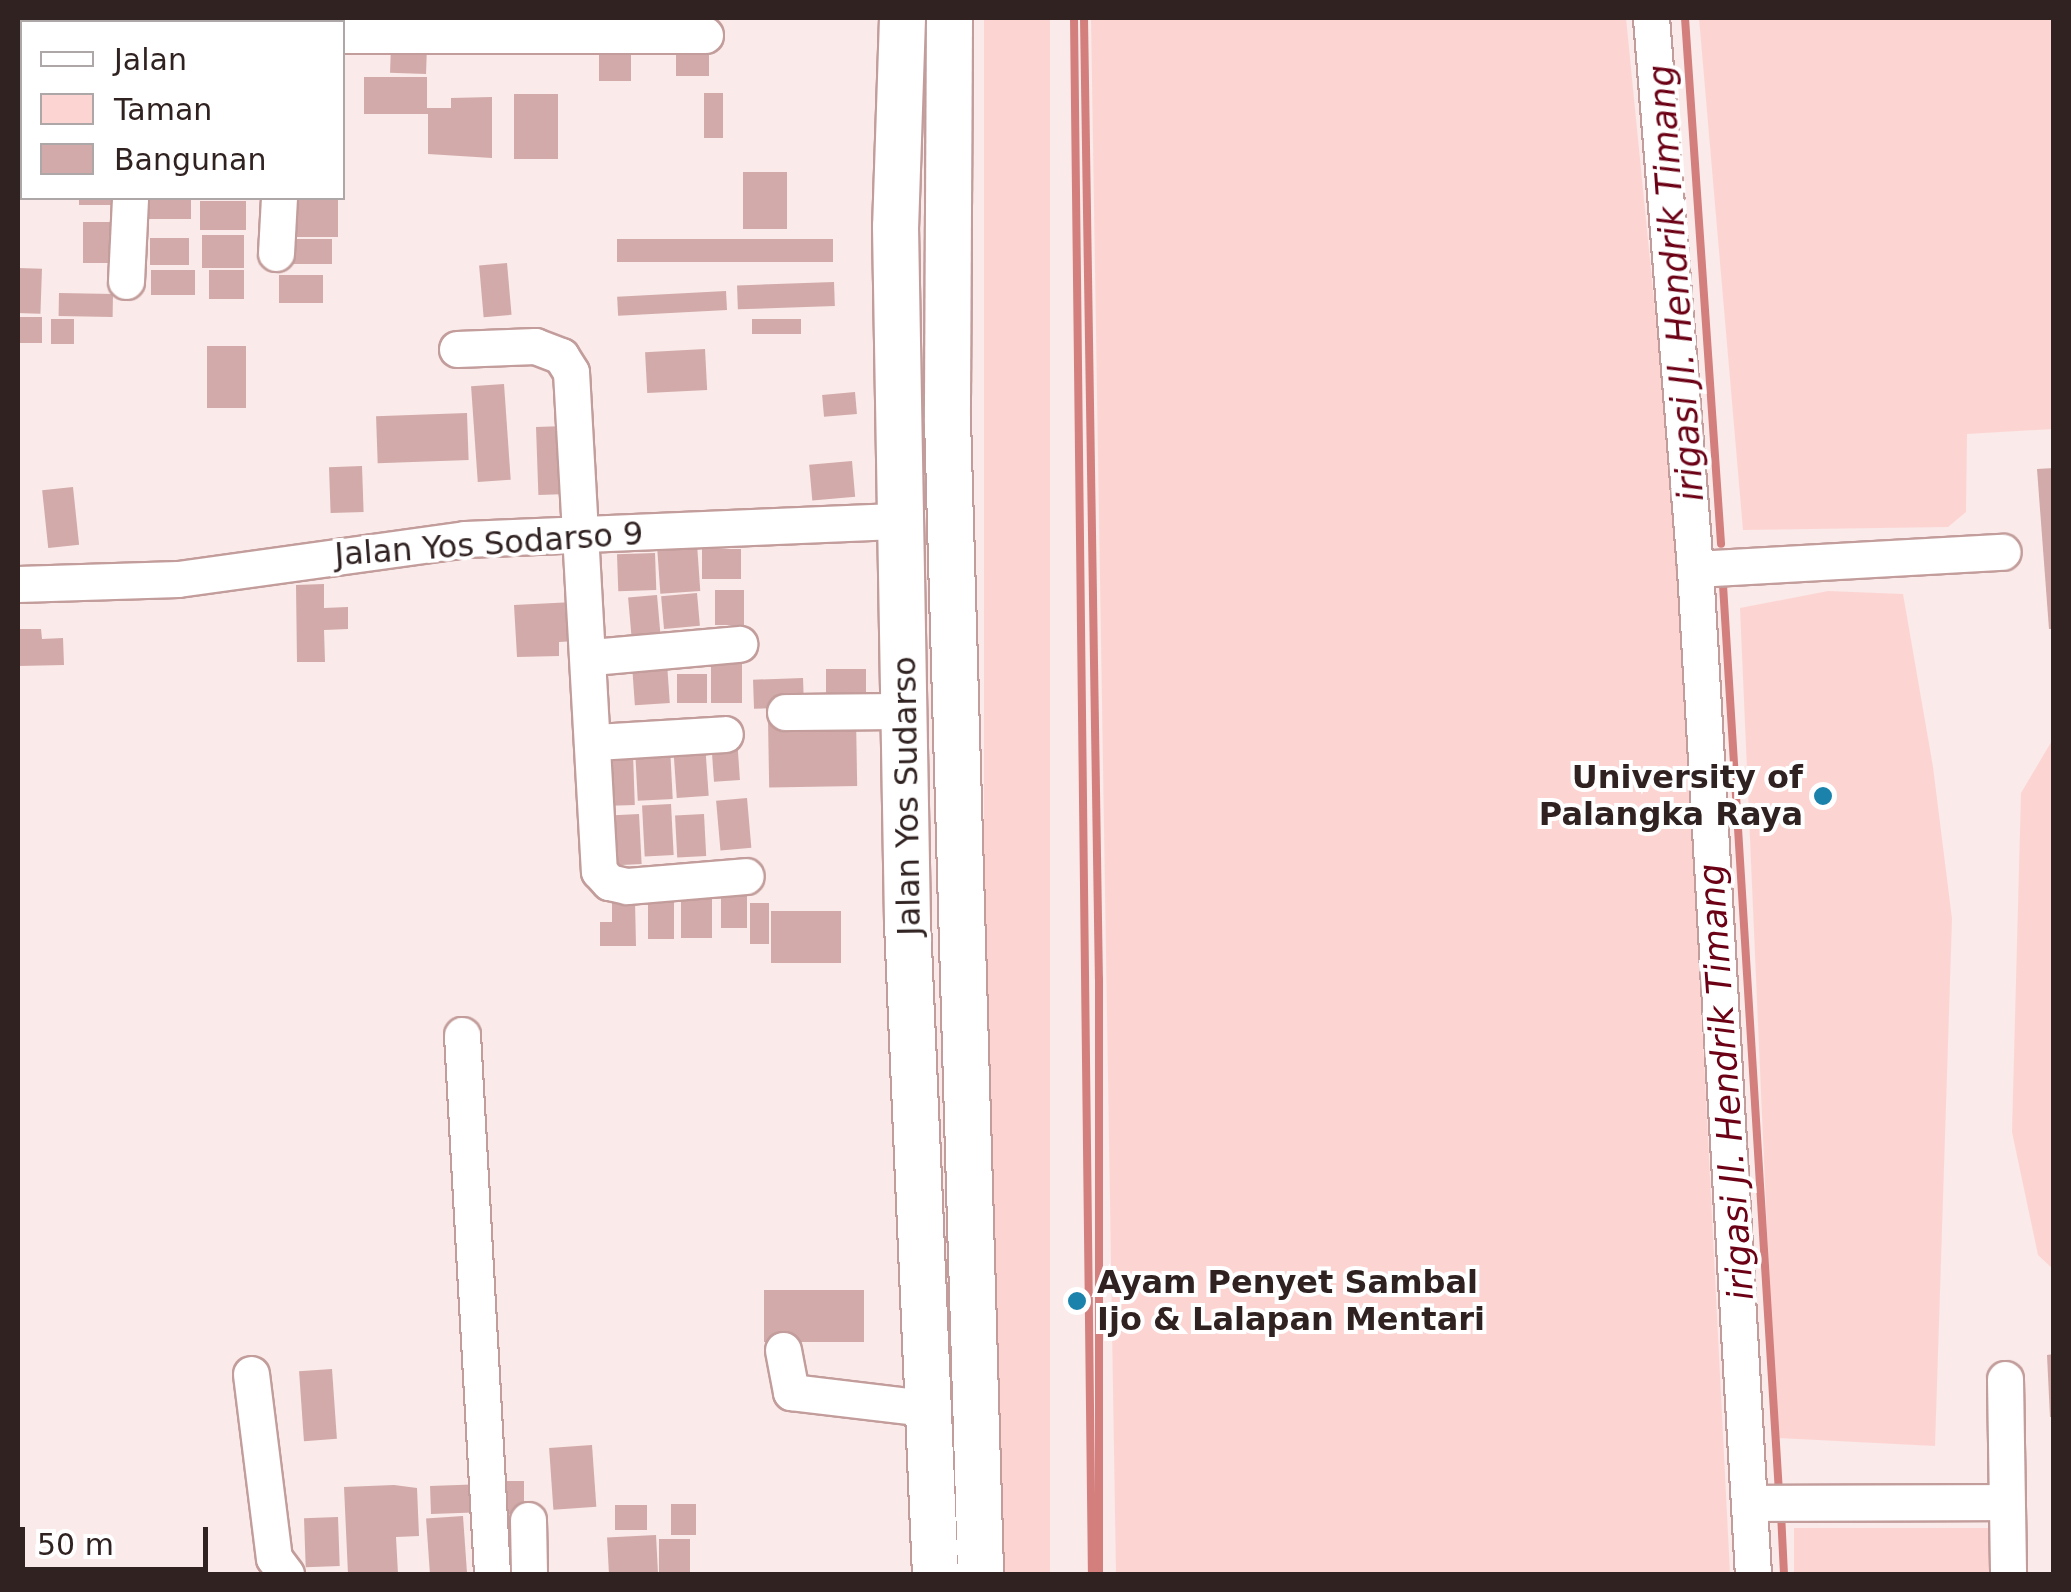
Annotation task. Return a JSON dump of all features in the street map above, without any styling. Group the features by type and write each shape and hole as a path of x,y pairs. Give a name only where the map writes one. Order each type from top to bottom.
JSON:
{"main road":[{"name":"Jalan Yos Sudarso","path":"902,18 895,226 908,922 916,1046 934,1574"},
{"name":"Jalan Yos Sudarso","path":"949,18 947,420 961,1044 980,1574"},
{"path":"916,1046 961,1044"}],"street":[{"path":"1651,18 1770,1503 1753,1574"},
{"path":"345,34 705,35"},
{"path":"126,281 130,200"},
{"path":"276,253 279,200"},
{"path":"457,349 535,346 568,364 592,657 600,871 609,882 746,876"},
{"name":"Jalan Yos Sodarso 9","path":"18,584 178,579 465,539 902,521"},
{"path":"1695,569 2003,552"},
{"path":"592,657 739,644"},
{"path":"786,712 906,711"},
{"path":"596,742 725,734"},
{"path":"462,1035 492,1574"},
{"path":"783,1350 790,1392 926,1408"},
{"path":"250,1374 274,1558 286,1574"},
{"path":"2005,1378 2008,1574"},
{"path":"1770,1503 2004,1502"},
{"path":"528,1520 529,1574"}],"green space":[{"path":"984,18 1050,18 1050,1574 984,1574"},
{"path":"1091,18 1626,18 1678,543 1730,1574 1116,1574"},
{"path":"1699,18 2053,18 2053,429 1967,434 1966,512 1948,527 1743,530"},
{"path":"1828,591 1903,594 1933,767 1952,919 1935,1446 1776,1438 1740,608"},
{"path":"2053,739 2053,1269 2038,1255 2012,1132 2021,793"},
{"path":"1794,1528 1989,1528 1989,1574 1794,1574"}],"building":[{"path":"391,45 427,46 426,74 390,73"},
{"path":"676,48 709,48 709,76 676,76"},
{"path":"599,49 631,49 631,81 599,81"},
{"path":"364,77 427,77 427,108 451,108 451,98 492,97 492,158 428,154 428,114 364,114"},
{"path":"704,93 723,93 723,138 704,138"},
{"path":"514,94 558,94 558,159 514,159"},
{"path":"743,172 787,172 787,229 743,229"},
{"path":"79,200 112,200 112,205 79,205"},
{"path":"145,200 191,200 191,219 145,219"},
{"path":"281,200 338,200 338,237 281,237"},
{"path":"200,201 246,201 246,230 200,230"},
{"path":"83,222 118,222 118,263 83,263"},
{"path":"202,235 244,235 244,268 202,268"},
{"path":"150,238 189,238 189,265 150,265"},
{"path":"284,239 332,239 332,264 284,264"},
{"path":"617,239 833,239 833,262 617,262"},
{"path":"507,263 512,315 484,317 479,265"},
{"path":"18,268 42,269 40,314 18,313"},
{"path":"151,270 195,270 195,295 151,295"},
{"path":"209,270 244,270 244,299 209,299"},
{"path":"279,275 323,275 323,303 279,303"},
{"path":"834,282 835,306 738,309 737,285"},
{"path":"726,291 727,310 618,316 617,297"},
{"path":"59,293 113,294 113,317 59,316"},
{"path":"18,317 42,317 42,343 18,343"},
{"path":"51,319 74,319 74,344 51,344"},
{"path":"752,319 801,319 801,334 752,334"},
{"path":"207,346 246,346 246,408 207,408"},
{"path":"705,349 707,390 647,393 645,352"},
{"path":"504,384 511,480 478,482 471,386"},
{"path":"855,392 857,414 824,417 822,395"},
{"path":"467,413 469,460 378,463 376,416"},
{"path":"565,426 567,494 538,495 536,427"},
{"path":"852,461 855,497 812,501 809,465"},
{"path":"362,466 364,512 331,513 329,467"},
{"path":"2054,468 2054,629 2049,629 2037,469"},
{"path":"73,487 79,545 48,548 42,490"},
{"path":"697,544 700,591 660,594 657,547"},
{"path":"702,549 741,549 741,579 702,579"},
{"path":"655,553 656,590 618,591 617,554"},
{"path":"324,584 324,608 348,607 348,629 324,630 325,662 297,662 296,585"},
{"path":"715,590 744,590 744,625 715,625"},
{"path":"697,593 700,626 664,629 661,596"},
{"path":"657,595 661,638 632,640 628,598"},
{"path":"574,602 576,641 559,642 559,656 517,657 514,605"},
{"path":"18,629 41,629 42,639 63,638 64,665 18,666"},
{"path":"711,650 742,650 742,703 711,703"},
{"path":"667,663 670,703 635,705 632,665"},
{"path":"826,669 866,669 866,696 826,696"},
{"path":"677,674 707,674 707,703 677,703"},
{"path":"803,678 804,707 754,709 753,680"},
{"path":"856,718 857,786 769,788 768,720"},
{"path":"737,738 740,780 714,782 711,740"},
{"path":"705,743 709,796 677,798 673,745"},
{"path":"670,747 673,799 638,801 635,749"},
{"path":"633,754 635,805 602,806 600,755"},
{"path":"747,798 751,848 720,851 716,801"},
{"path":"671,804 674,855 645,856 642,806"},
{"path":"639,814 642,864 607,866 604,816"},
{"path":"704,814 706,856 677,857 675,816"},
{"path":"721,884 747,884 747,928 721,928"},
{"path":"681,886 712,886 712,938 681,938"},
{"path":"648,892 674,892 674,939 648,939"},
{"path":"635,901 636,946 600,946 600,922 612,922 612,902"},
{"path":"750,903 769,903 769,944 750,944"},
{"path":"771,911 841,911 841,963 771,963"},
{"path":"764,1290 864,1290 864,1342 764,1342"},
{"path":"2054,1354 2054,1417 2050,1417 2047,1355"},
{"path":"332,1369 337,1439 304,1441 299,1371"},
{"path":"592,1445 596,1507 553,1510 549,1448"},
{"path":"496,1481 524,1481 524,1514 496,1514"},
{"path":"486,1484 487,1512 431,1514 430,1486"},
{"path":"344,1487 417,1488 419,1536 396,1537 398,1574 348,1574"},
{"path":"671,1504 696,1504 696,1535 671,1535"},
{"path":"615,1505 647,1505 647,1530 615,1530"},
{"path":"463,1516 467,1574 430,1574 426,1519"},
{"path":"338,1517 340,1566 306,1567 304,1518"},
{"path":"656,1535 658,1574 609,1574 607,1538"},
{"path":"659,1539 690,1539 690,1574 659,1574"}],"waterway":[{"path":"1074,18 1092,1574"},
{"path":"1084,18 1099,979 1099,1574"},
{"name":"irigasi Jl. Hendrik Timang","path":"1685,18 1721,544"},
{"name":"irigasi Jl. Hendrik Timang","path":"1723,585 1779,1494"},
{"name":"irigasi Jl. Hendrik Timang","path":"1781,1513 1784,1574"}],"place":[{"name":"University of Palangka Raya","path":"1823,796"},
{"name":"Ayam Penyet Sambal Ijo & Lalapan Mentari","path":"1077,1301"}]}
